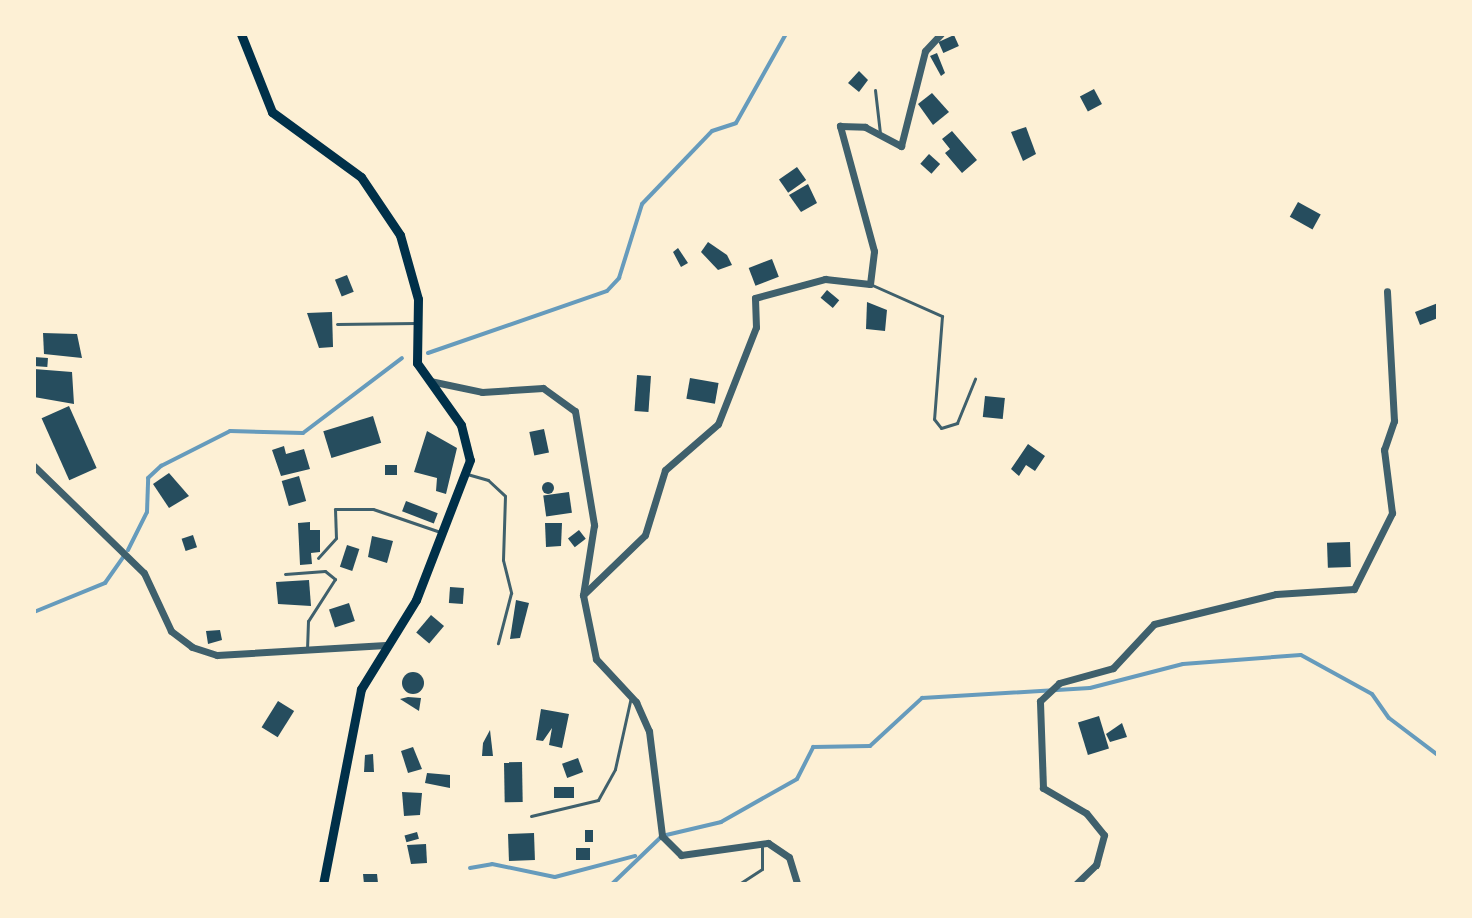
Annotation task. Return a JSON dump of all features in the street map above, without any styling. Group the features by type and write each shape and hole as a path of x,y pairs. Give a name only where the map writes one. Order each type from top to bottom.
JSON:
{"main road":[{"path":"241,34 272,112 341,158 392,222 411,261 424,380 461,425 467,474 440,532 416,600 361,689 323,884"}],"street":[{"path":"583,595 645,535 665,470 718,424 756,327 754,299 818,280 870,284 874,251 840,126 902,144 925,51 938,35"},
{"path":"1076,884 1096,865 1104,835 1086,813 1043,788 1040,701 1059,683 1113,668 1154,624 1276,594 1354,589 1392,513 1384,450 1394,421 1387,291"},
{"path":"424,380 482,392 543,388 575,411 595,529 583,595 596,659 631,697 649,731 662,836 671,851 681,855 762,843 789,857 797,884"},
{"path":"34,466 144,573 171,631 192,647 217,655 386,645"}],"lane":[{"path":"875,90 880,136"},
{"path":"870,284 942,316 934,419 941,428 957,423 975,379"},
{"path":"337,324 416,323"},
{"path":"467,474 488,480 505,496 503,560 511,593 498,643"},
{"path":"318,558 336,538 335,509 373,509 440,532"},
{"path":"285,574 325,571 335,579 308,621 307,650"},
{"path":"531,816 598,800 615,769 631,697"},
{"path":"739,884 762,869 762,843"}],"building":[{"path":"954,35 959,46 943,53 938,42"},
{"path":"937,53 945,73 941,76 930,56"},
{"path":"859,71 868,80 859,92 848,83"},
{"path":"1094,89 1102,104 1088,112 1080,97"},
{"path":"932,93 949,112 933,125 918,104"},
{"path":"1026,127 1036,154 1023,161 1011,132"},
{"path":"952,131 977,160 962,173 945,153 950,149 942,139"},
{"path":"929,154 940,164 931,174 920,164"},
{"path":"797,167 806,180 788,193 779,180"},
{"path":"808,184 817,203 801,212 789,195"},
{"path":"1298,202 1321,215 1312,229 1290,217"},
{"path":"708,242 727,255 732,265 718,270 701,252"},
{"path":"678,248 688,263 681,267 673,252"},
{"path":"772,259 779,277 755,286 749,268"},
{"path":"347,275 354,292 342,297 335,280"},
{"path":"827,290 839,300 833,308 821,298"},
{"path":"867,302 887,310 885,331 866,329"},
{"path":"1438,303 1438,318 1420,325 1415,312"},
{"path":"332,312 333,347 319,348 307,313"},
{"path":"43,333 77,334 82,358 44,354"},
{"path":"34,357 48,358 47,367 34,366"},
{"path":"34,369 72,372 74,404 34,397"},
{"path":"637,375 651,376 648,412 634,411"},
{"path":"690,378 719,383 715,404 686,399"},
{"path":"985,396 1005,398 1003,419 983,417"},
{"path":"69,406 97,468 69,480 42,418"},
{"path":"373,416 381,443 331,458 323,431"},
{"path":"544,429 549,452 534,456 529,432"},
{"path":"427,431 457,448 446,494 436,491 437,478 414,472"},
{"path":"1028,444 1045,456 1035,471 1026,465 1019,476 1011,469"},
{"path":"284,446 286,454 304,449 310,469 281,476 272,450"},
{"path":"385,465 397,465 397,475 385,475"},
{"path":"169,473 189,496 169,508 153,484"},
{"path":"299,476 306,501 289,506 282,481"},
{"path":"548,482 554,488 548,494 542,488"},
{"path":"569,492 572,513 546,516 543,496"},
{"path":"406,501 438,513 434,523 402,511"},
{"path":"310,522 310,530 320,530 320,552 311,553 312,564 300,565 298,523"},
{"path":"545,523 562,523 561,546 546,547"},
{"path":"579,530 586,539 575,547 568,539"},
{"path":"193,535 197,547 186,551 182,539"},
{"path":"372,536 393,541 387,563 368,557"},
{"path":"1350,542 1351,567 1328,568 1327,543"},
{"path":"347,545 359,549 352,571 340,567"},
{"path":"309,580 311,606 278,604 276,582"},
{"path":"450,587 464,588 463,604 449,603"},
{"path":"516,600 529,603 520,638 510,639"},
{"path":"349,603 355,621 335,628 329,609"},
{"path":"431,615 444,626 429,644 416,633"},
{"path":"220,630 222,640 208,644 206,631"},
{"path":"413,672 421,675 424,683 421,691 413,694 405,691 402,683 405,675"},
{"path":"408,697 421,698 419,711 400,699"},
{"path":"278,701 294,711 278,737 262,727"},
{"path":"541,709 569,714 562,748 549,745 552,728 543,741 536,740"},
{"path":"1099,716 1109,749 1088,755 1078,722"},
{"path":"1122,723 1127,737 1110,742 1106,734"},
{"path":"490,730 493,756 482,756 483,743"},
{"path":"413,747 422,769 408,773 401,751"},
{"path":"373,754 374,772 364,772 365,755"},
{"path":"578,758 583,772 567,778 562,764"},
{"path":"504,762 522,762 523,802 505,802"},
{"path":"427,773 450,775 450,788 425,783"},
{"path":"554,787 574,787 574,798 554,798"},
{"path":"402,792 422,793 420,815 404,816"},
{"path":"585,830 593,830 593,842 585,842"},
{"path":"417,832 419,839 406,842 405,836"},
{"path":"534,833 535,860 509,861 508,834"},
{"path":"426,844 427,863 411,864 407,845"},
{"path":"576,848 590,848 590,860 576,860"},
{"path":"363,874 377,874 378,883 364,884"}],"waterway":[{"path":"428,353 607,291 619,278 642,204 712,131 736,123 786,34"},
{"path":"128,550 147,512 148,478 161,466 230,431 303,433 402,358"},
{"path":"34,612 105,583 123,557"},
{"path":"612,884 662,836 721,822 797,779 813,747 870,746 922,698 1090,688 1183,664 1301,655 1372,694 1389,718 1438,755"},
{"path":"470,868 492,864 555,877 635,856"}]}
